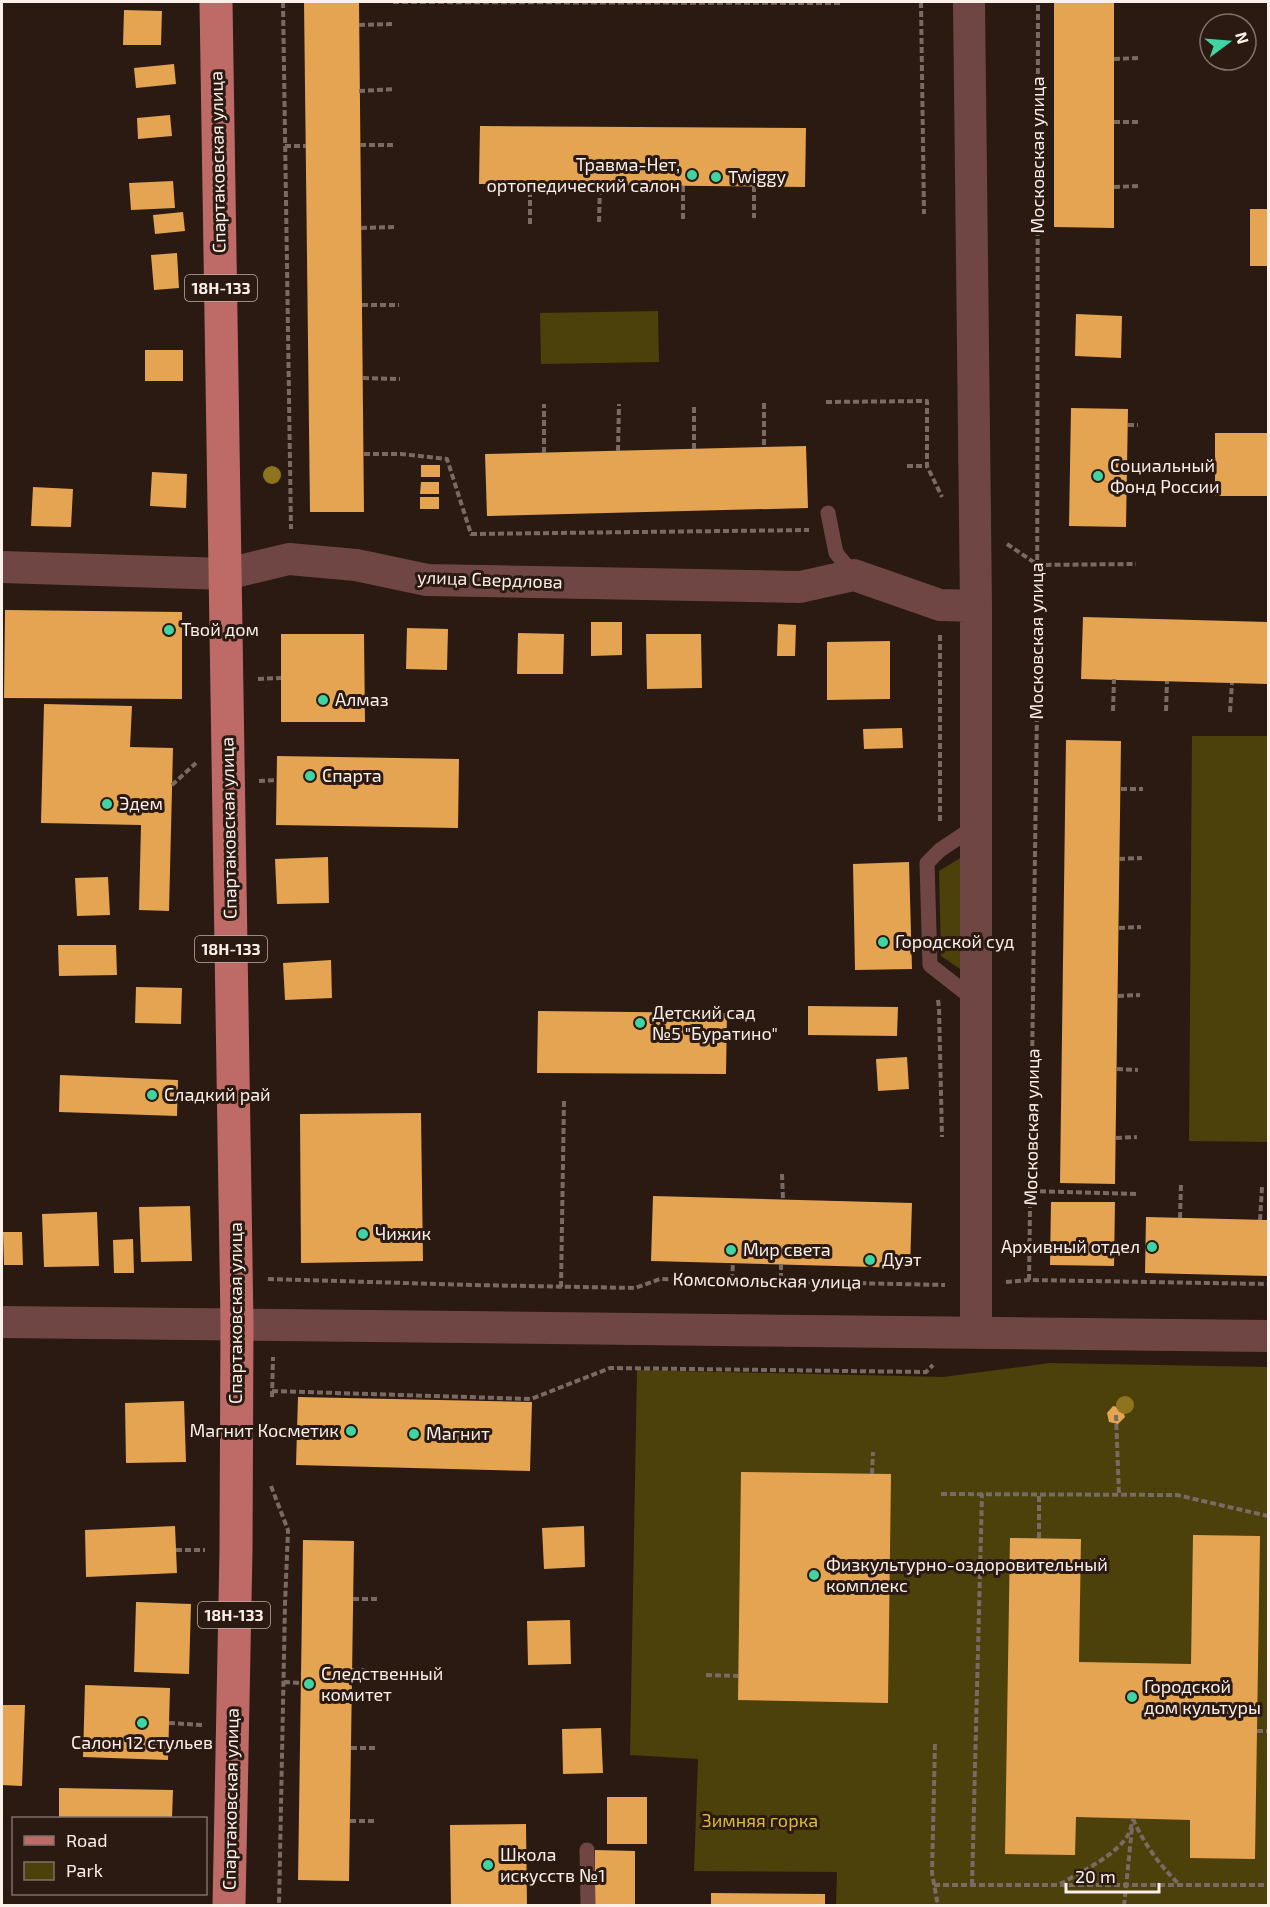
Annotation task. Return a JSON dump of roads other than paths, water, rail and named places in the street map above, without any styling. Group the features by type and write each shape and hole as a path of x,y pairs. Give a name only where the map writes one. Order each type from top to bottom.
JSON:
{"main road":[{"name":"Спартаковская улица","path":"216,2 237,1324 236,1550 229,1905"}],"street":[{"path":"969,2 976,606 976,1333"},
{"name":"улица Свердлова","path":"2,567 226,574 289,559 356,566 427,580 800,587 854,575"},
{"path":"854,575 940,604 976,606"},
{"path":"2,1322 1269,1336"}],"lane":[{"path":"828,513 836,553 854,575"},
{"path":"976,826 940,850 927,862 930,965 976,1001"},
{"path":"587,1850 588,1905"}],"place":[{"name":"Травма-Нет, ортопедический салон","path":"692,175"},
{"name":"Twiggy","path":"716,177"},
{"name":"Социальный Фонд России","path":"1098,476"},
{"name":"Твой дом","path":"169,630"},
{"name":"Алмаз","path":"323,700"},
{"name":"Спарта","path":"310,776"},
{"name":"Эдем","path":"107,804"},
{"name":"Городской суд","path":"883,942"},
{"name":"Детский сад №5 \"Буратино\"","path":"640,1023"},
{"name":"Сладкий рай","path":"152,1095"},
{"name":"Чижик","path":"363,1234"},
{"name":"Архивный отдел","path":"1152,1247"},
{"name":"Мир света","path":"731,1250"},
{"name":"Дуэт","path":"870,1260"},
{"name":"Магнит Косметик","path":"351,1431"},
{"name":"Магнит","path":"414,1434"},
{"name":"Физкультурно-оздоровительный комплекс","path":"814,1575"},
{"name":"Следственный комитет","path":"309,1684"},
{"name":"Городской дом культуры","path":"1132,1697"},
{"name":"Салон 12 стульев","path":"142,1723"},
{"name":"Школа искусств №1","path":"488,1865"}],"park label":[{"name":"Зимняя горка","path":"760,1821"}]}
